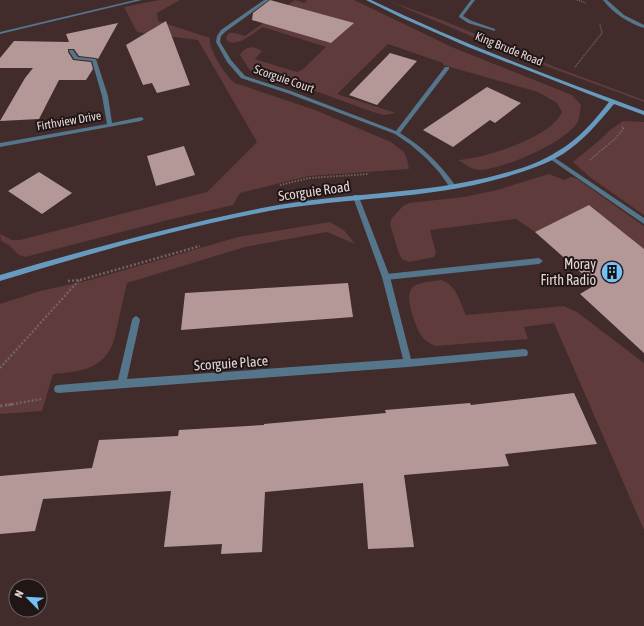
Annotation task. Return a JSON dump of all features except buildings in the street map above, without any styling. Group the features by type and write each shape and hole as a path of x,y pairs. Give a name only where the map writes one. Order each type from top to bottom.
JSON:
{"street":[{"path":"0,33 140,0"},
{"name":"Scorguie Court","path":"267,0 223,31 219,36 218,42 243,77 253,82 289,92 397,132 413,142 427,155 443,171 453,187"},
{"name":"King Brude Road","path":"368,0 414,22 492,55 644,112"},
{"path":"473,0 461,16 470,22 493,30"},
{"path":"605,0 611,8 644,28"},
{"path":"71,51 76,58 94,60 105,96 110,125"},
{"path":"397,132 447,68"},
{"name":"Scorguie Road","path":"0,278 112,245 193,224 272,209 356,197 453,187 508,174 552,158 579,139 601,117 613,101"},
{"name":"Firthview Drive","path":"0,145 141,119"},
{"path":"552,158 644,221"},
{"path":"356,197 386,277 408,363"},
{"path":"386,277 539,261"},
{"path":"122,384 136,320"},
{"name":"Scorguie Place","path":"58,389 524,353"}],"path":[{"path":"571,71 602,33 600,22"},
{"path":"0,368 85,274"}],"shaded area":[{"path":"159,0 180,0 157,13 158,21 210,38 212,49 218,62 231,80 235,83 315,110 391,142 404,152 409,169 309,176 240,193 233,205 168,220 25,257 19,255 9,245 1,241 0,234 12,240 20,240 207,192 257,142 198,40 137,32 124,7"},
{"path":"295,0 304,3 307,0 354,0 454,48 572,95 581,105 578,121 570,131 560,139 533,154 491,169 477,170 471,168 458,160 469,159 496,152 536,136 555,122 559,117 562,112 557,103 538,92 443,65 443,63 388,44 337,94 396,113 384,115 373,112 318,92 254,73 249,69 240,55 247,48 253,47 262,51 255,59 297,72 302,70 326,47 263,27 241,41 227,41 226,37 229,33 245,36"},
{"path":"386,0 442,20 555,67 644,100 644,102 516,55"},
{"path":"623,121 644,122 644,215 591,178 573,162 610,130"},
{"path":"549,174 564,180 571,177 576,178 644,226 644,254 629,237 589,205 535,232 516,219 430,230 436,253 434,257 409,262 402,259 399,254 390,224 392,218 403,206 409,203 464,197 497,190"},
{"path":"330,222 344,230 355,244 327,232 245,247 127,283 114,340 110,350 104,357 98,363 82,370 53,374 42,411 0,414 0,304 40,291 90,280 238,237"},
{"path":"441,280 446,282 454,289 466,315 564,306 577,312 644,363 644,530 554,323 524,327 528,339 435,346 423,338 420,334 415,324 409,296 410,291 416,285"}],"place":[{"name":"Moray Firth Radio","path":"612,272"}]}
